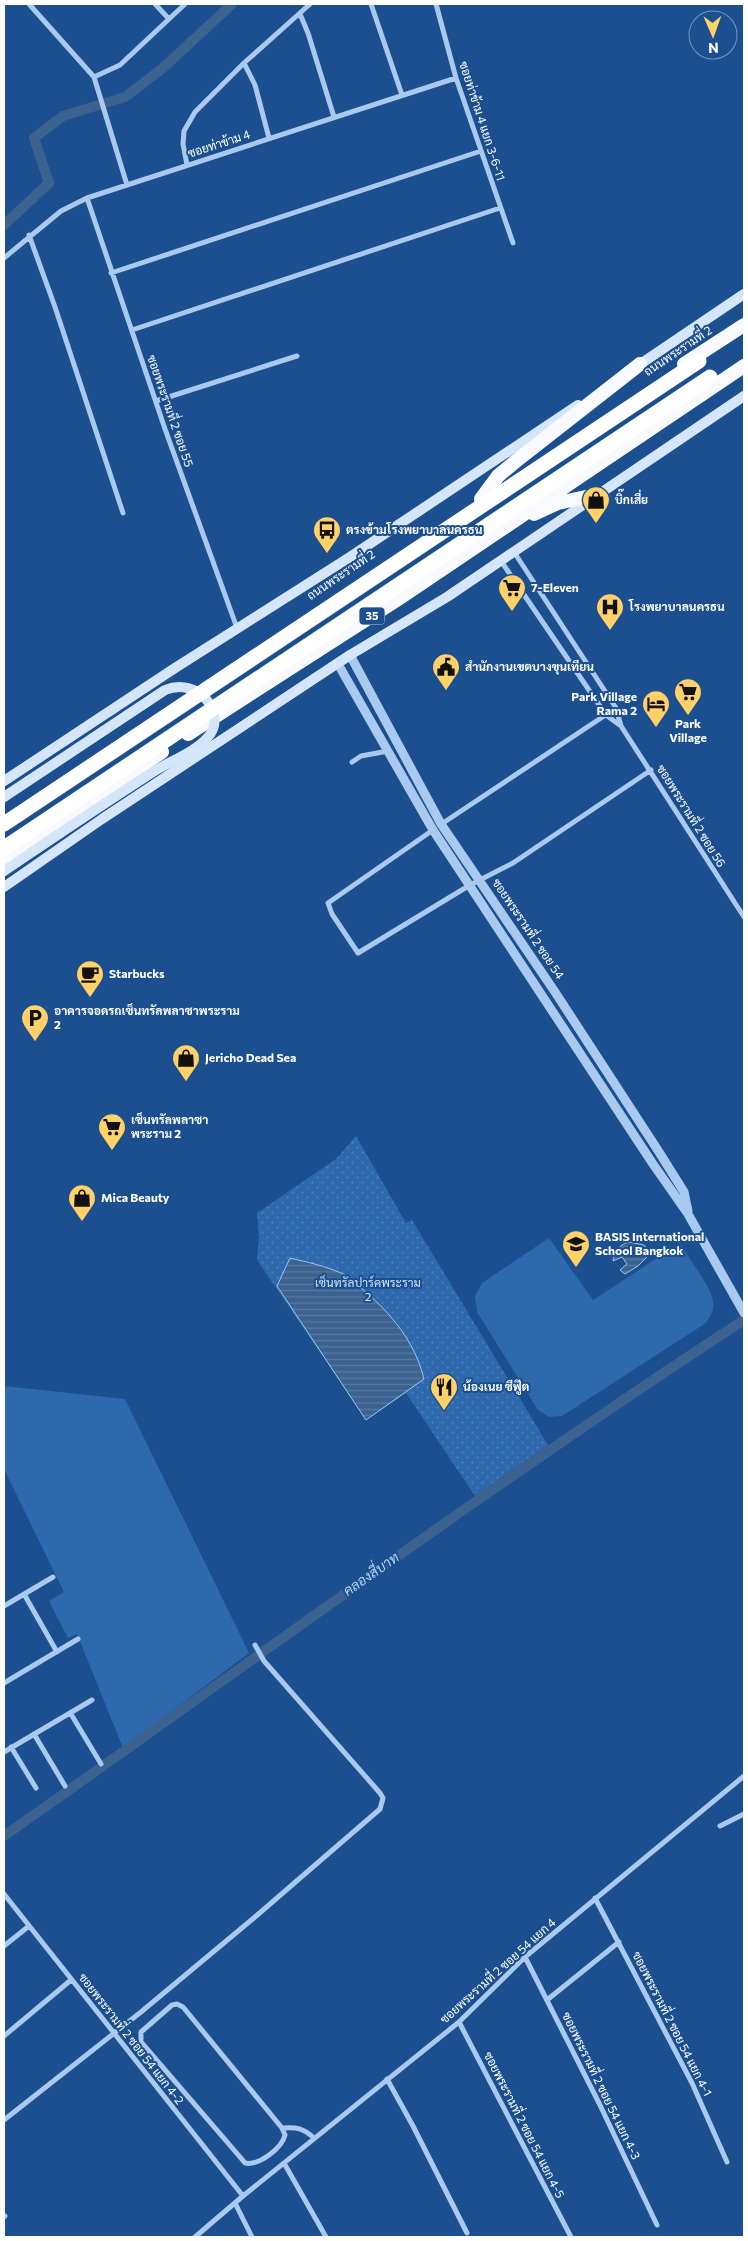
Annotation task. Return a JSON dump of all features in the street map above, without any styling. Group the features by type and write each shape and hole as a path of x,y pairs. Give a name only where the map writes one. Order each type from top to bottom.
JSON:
{"highway":[{"name":"ถนนพระรามที่ 2","path":"4,818 744,325"},
{"path":"4,824 699,361"},
{"path":"481,499 504,471 640,364"},
{"name":"35","path":"4,858 196,728 400,597 741,368"},
{"path":"4,848 710,377"},
{"path":"507,525 558,503 595,495"}],"main road":[{"name":"ถนนพระรามที่ 2","path":"4,781 237,628 350,557 744,294"},
{"name":"35","path":"4,887 102,819 350,656 425,611 744,396"},
{"path":"4,797 165,690 174,686 194,688 201,693 211,707 213,729 204,741 155,770 4,871"}],"street":[{"path":"29,4 94,78 104,116 127,185"},
{"path":"155,4 169,19"},
{"path":"94,78 120,65 185,4"},
{"path":"186,165 183,144 184,131 195,112 244,63 310,4"},
{"path":"371,4 402,95"},
{"name":"ซอยท่าข้าม 4 แยก 3-6-11","path":"436,4 456,78 513,243"},
{"path":"300,14 308,33 334,117"},
{"path":"244,63 255,85 269,138"},
{"name":"ซอยท่าข้าม 4","path":"4,258 61,210 87,198 456,78"},
{"path":"111,273 481,151"},
{"name":"ซอยพระรามที่ 2 ซอย 55","path":"87,198 111,273 237,628"},
{"path":"132,330 500,208"},
{"path":"29,235 56,307 123,513"},
{"path":"156,401 298,356"},
{"name":"ซอยพระรามที่ 2 ซอย 56","path":"513,552 616,708 621,726 744,917"},
{"name":"ซอยพระรามที่ 2 ซอย 56","path":"500,560 606,715 621,726"},
{"name":"ซอยพระรามที่ 2 ซอย 54","path":"350,656 442,824 684,1192 688,1214"},
{"name":"ซอยพระรามที่ 2 ซอย 54","path":"338,664 433,830 688,1214 744,1313"},
{"path":"616,708 333,898 328,903 332,914 358,953 470,885 513,864 651,770"},
{"path":"352,762 361,756 389,751"},
{"path":"738,908 744,905"},
{"path":"594,1074 604,1068"},
{"path":"4,1606 53,1577"},
{"path":"24,1594 57,1652"},
{"path":"4,1683 78,1639"},
{"path":"4,2120 113,2034 380,1809 383,1798 380,1792 264,1661 255,1645"},
{"path":"4,1752 92,1700"},
{"path":"71,1714 101,1764"},
{"path":"34,1734 65,1786"},
{"path":"11,1747 36,1788"},
{"name":"ซอยพระรามที่ 2 ซอย 54 แยก 4","path":"195,2237 314,2138 459,2022 525,1957 744,1776"},
{"path":"720,1826 744,1814"},
{"name":"ซอยพระรามที่ 2 ซอย 54 แยก 4-2","path":"4,1896 243,2196"},
{"name":"ซอยพระรามที่ 2 ซอย 54 แยก 4-1","path":"595,1898 692,2083 727,2162"},
{"path":"4,1946 28,1926"},
{"path":"546,2000 619,1942"},
{"name":"ซอยพระรามที่ 2 ซอย 54 แยก 4-3","path":"525,1957 599,2102 657,2226"},
{"path":"4,2036 71,1980"},
{"path":"172,2005 183,2007 282,2128 285,2135 280,2146 257,2162 246,2163 144,2046 141,2042 141,2032 172,2005"},
{"name":"ซอยพระรามที่ 2 ซอย 54 แยก 4-5","path":"459,2022 571,2237"},
{"path":"387,2079 467,2233"},
{"path":"282,2128 298,2127 305,2129 314,2138"},
{"path":"284,2163 326,2237"},
{"path":"235,2203 252,2237"}],"green space":[{"name":"เซ็นทรัลปาร์คพระราม 2","path":"356,1136 406,1223 412,1220 548,1445 475,1496 406,1393 366,1420 257,1260 259,1237 257,1213 336,1159"},
{"path":"549,1238 593,1300 680,1243 704,1280 711,1295 713,1310 706,1323 562,1416 549,1417 538,1410 477,1312 475,1296 482,1283"},
{"path":"4,1386 125,1399 249,1653 123,1748 77,1634 68,1638 49,1601 64,1592 4,1469"}],"shaded area":[{"path":"629,1242 644,1245 651,1253 638,1266 625,1274 620,1270 627,1264 622,1257 613,1261 618,1249"},
{"path":"290,1258 344,1274 373,1298 392,1318 408,1341 415,1353 424,1379 366,1420 277,1286"}],"waterway":[{"path":"4,225 49,183 34,138 63,116 125,97 163,68 232,4"},
{"name":"คลองสี่บาท","path":"4,1836 557,1445 744,1320"}],"place":[{"name":"บิ๊กเสี่ย","path":"596,524"},
{"name":"ตรงข้ามโรงพยาบาลนครธน","path":"327,554"},
{"name":"7-Eleven","path":"512,612"},
{"name":"โรงพยาบาลนครธน","path":"610,631"},
{"name":"สำนักงานเขตบางขุนเทียน","path":"446,691"},
{"name":"Park Village","path":"688,716"},
{"name":"Park Village Rama 2","path":"656,728"},
{"name":"Starbucks","path":"90,998"},
{"name":"อาคารจอดรถเซ็นทรัลพลาซาพระราม 2","path":"35,1042"},
{"name":"Jericho Dead Sea","path":"186,1082"},
{"name":"เซ็นทรัลพลาซา พระราม 2","path":"112,1151"},
{"name":"Mica Beauty","path":"82,1222"},
{"name":"BASIS International School Bangkok","path":"576,1268"},
{"name":"น้องเนย ซีฟู๊ต","path":"444,1411"}]}
